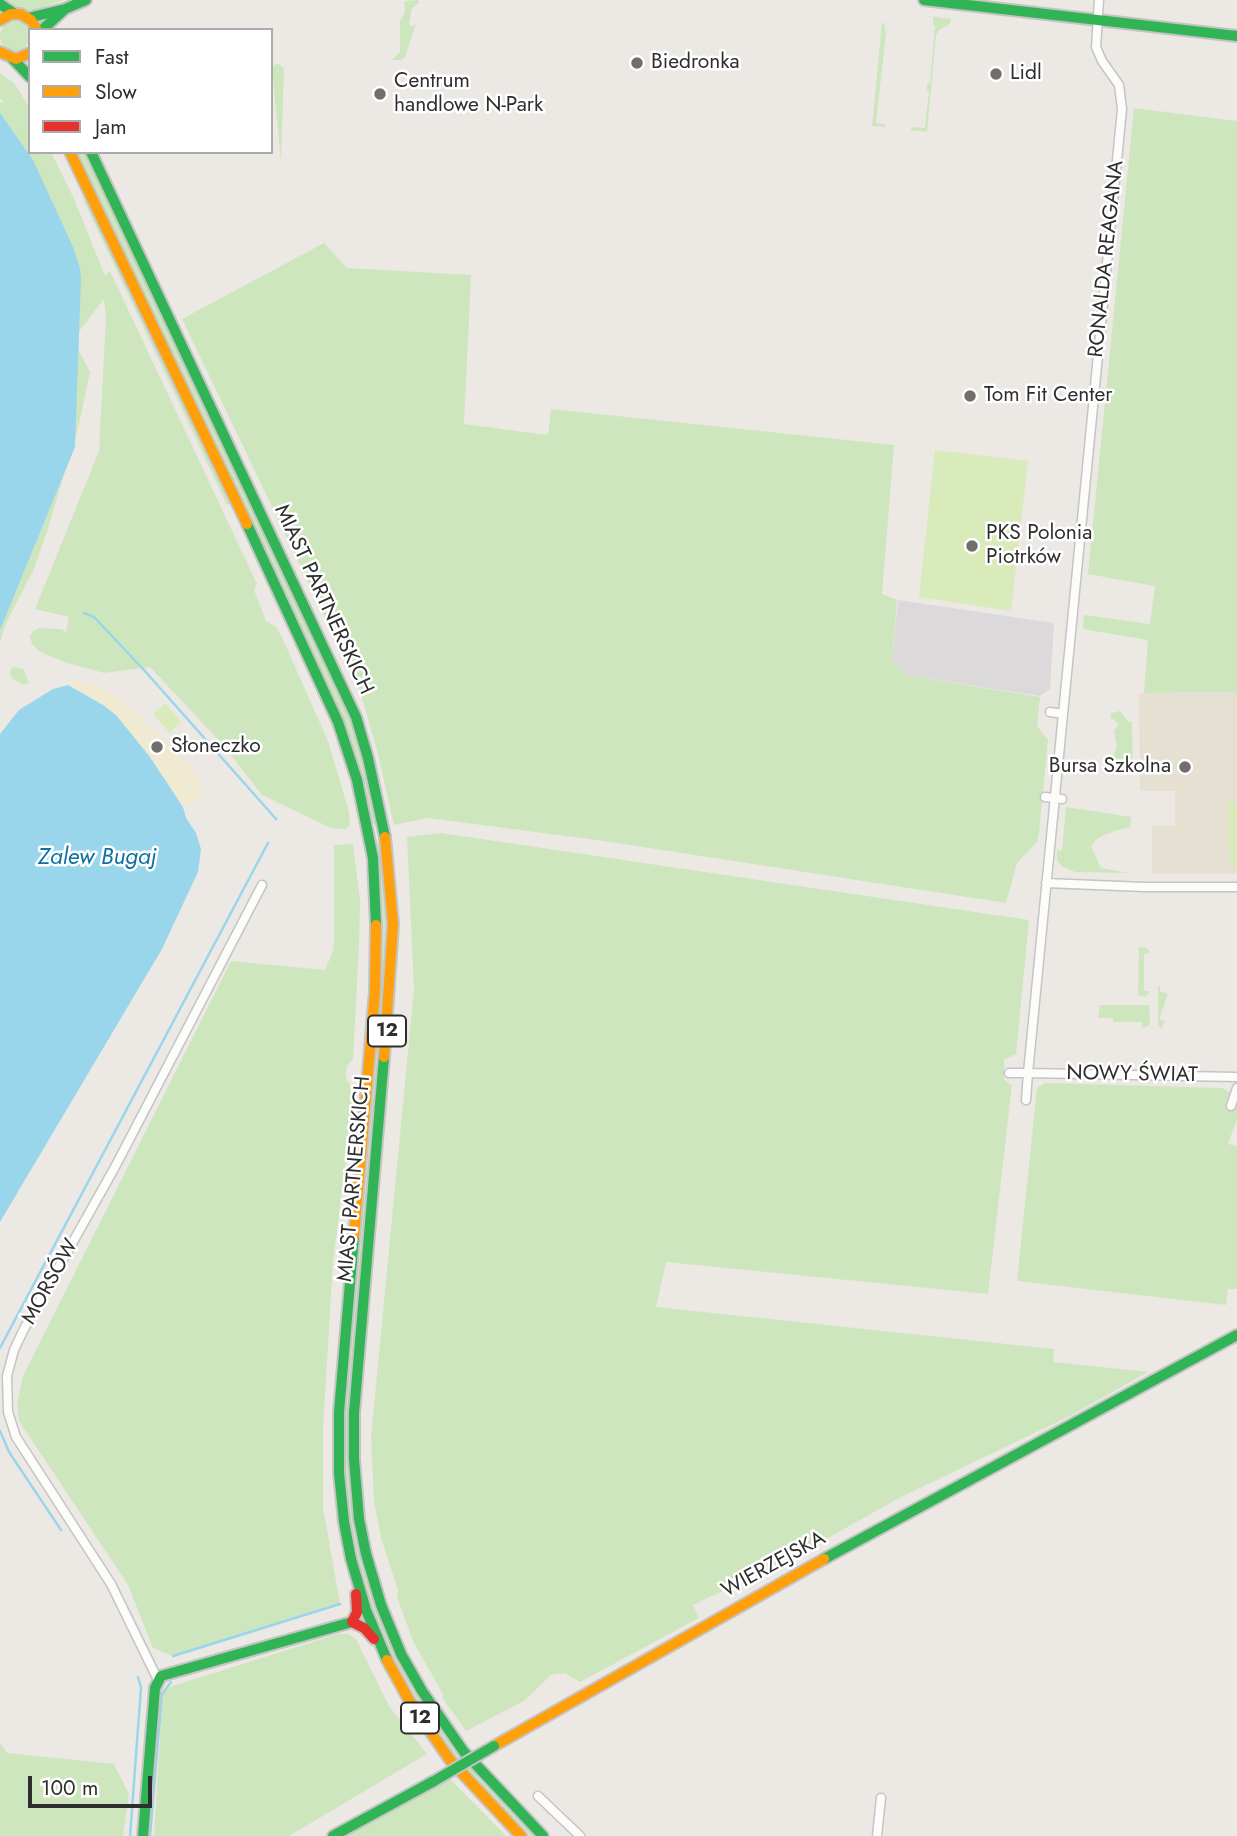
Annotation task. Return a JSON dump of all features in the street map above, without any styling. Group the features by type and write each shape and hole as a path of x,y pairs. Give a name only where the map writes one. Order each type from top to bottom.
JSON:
{"main road":[{"path":"924,0 1237,36"},
{"path":"0,4 15,14 28,18 75,3"},
{"path":"44,28 75,3"},
{"path":"0,20 15,14"},
{"path":"28,18 36,28"},
{"path":"0,52 12,58 28,75"},
{"path":"12,58 28,55"},
{"name":"MIAST PARTNERSKICH","path":"71,154 321,683 352,762 366,814 376,891 377,956 341,1368 338,1439 342,1506 356,1577 381,1647 410,1702 440,1746 485,1799 522,1836"},
{"name":"MIAST PARTNERSKICH","path":"92,154 334,666 356,717 369,758 386,842 393,924 389,1002 354,1413 354,1467 359,1519 381,1605 401,1654 422,1692 464,1752 544,1836"},
{"name":"WIERZEJSKA","path":"333,1836 836,1552 1237,1335"},
{"path":"352,1622 357,1612 356,1577"},
{"path":"143,1836 155,1688 158,1680 165,1674 352,1622 364,1628 381,1647"}],"street":[{"name":"RONALDA REAGANA","path":"1046,883 1059,798 1063,714 1122,109 1119,85 1102,61 1096,47 1100,0"},
{"path":"1050,712 1063,714"},
{"path":"1045,797 1059,798"},
{"path":"1026,1100 1046,883 1237,887"},
{"name":"MORSÓW","path":"158,1680 111,1584 16,1437 8,1412 7,1376 14,1350 24,1329 114,1167 262,885"},
{"name":"NOWY ŚWIAT","path":"1009,1073 1237,1077"},
{"path":"1231,1106 1237,1088"},
{"path":"538,1796 580,1836"},
{"path":"877,1836 881,1798"}],"shaded area":[{"path":"898,600 1054,623 1050,689 1040,696 905,675 892,661"},
{"path":"1237,692 1237,874 1152,874 1152,826 1175,826 1175,791 1140,791 1139,693"}],"green space":[{"path":"2,0 64,0 32,11 11,6"},
{"path":"418,0 419,3 412,8 409,24 411,27 416,24 405,57 392,60 400,52 400,21 405,12 404,1"},
{"path":"913,14 951,19 950,24 936,35 927,132 911,130 911,127 925,128 929,91 927,84 930,83 935,26 933,17"},
{"path":"15,21 26,25 26,47 15,51 4,47 0,36 4,25"},
{"path":"882,23 886,34 876,123 885,124 885,127 872,126"},
{"path":"279,64 284,69 281,162 273,78 273,67"},
{"path":"0,73 14,83 28,106 28,154 52,154 74,199 105,276 110,271 257,584 254,590 266,621 276,627 281,635 328,741 349,812 350,825 346,829 331,828 262,795 223,745 150,667 104,673 64,662 39,651 32,644 30,636 40,628 62,629 66,633 69,617 35,609 99,451 106,317 104,299 73,339 90,372 79,424 33,571 6,623 0,643 0,103 3,102 0,98"},
{"path":"1134,108 1237,121 1237,692 1144,693 1148,640 1083,629 1084,615 1150,624 1155,586 1088,574"},
{"path":"77,154 86,154 327,664 352,722 377,824 373,824 363,781"},
{"path":"82,197 91,208 230,504 227,505"},
{"path":"324,243 347,268 471,275 464,424 548,435 551,409 894,445 882,594 897,600 892,661 905,675 1040,697 1037,726 1048,740 1039,832 1037,842 1017,863 1006,903 597,840 428,818 394,825 359,688 182,319"},
{"name":"PKS Polonia Piotrków","path":"935,450 1028,461 1011,611 919,597"},
{"path":"12,667 23,669 29,683 23,685 12,678"},
{"path":"165,703 181,722 170,733 153,714"},
{"path":"1120,711 1128,722 1132,722 1133,771 1119,765 1113,756 1117,747 1114,731 1119,724 1111,718 1111,713"},
{"path":"1228,803 1237,803 1237,868 1230,868"},
{"path":"1066,807 1131,817 1130,827 1098,838 1091,846 1101,868 1129,873 1075,872 1062,866 1057,860 1057,850 1062,851"},
{"path":"441,833 1029,920 1016,1054 1004,1060 1004,1080 1012,1085 988,1294 666,1262 656,1307 1054,1349 1053,1362 1148,1372 1070,1416 899,1498 789,1560 693,1605 699,1618 580,1682 565,1673 551,1675 524,1701 466,1731 443,1699 443,1694 413,1641 397,1597 398,1590 381,1538 374,1501 371,1437 414,989 407,837"},
{"path":"376,843 380,843 387,905 386,977 347,1426 355,1530 408,1678 454,1748 480,1779 536,1836 528,1836 467,1772 426,1718 391,1657 374,1619 352,1537 344,1481 343,1425 382,950 383,913"},
{"path":"353,844 360,901 359,946 353,1059 347,1066 346,1078 353,1103 333,1262 323,1427 323,1507 340,1604 173,1656 153,1648 128,1585 19,1421 17,1405 23,1376 231,961 325,970 334,943 334,845"},
{"path":"1139,947 1147,948 1150,952 1144,954 1144,991 1150,991 1146,997 1138,995"},
{"path":"1158,986 1160,991 1168,994 1159,1019 1165,1021 1161,1029 1158,1025"},
{"path":"1100,1005 1149,1005 1150,1025 1142,1028 1142,1022 1113,1022 1113,1018 1098,1018"},
{"path":"1045,1083 1222,1088 1231,1093 1226,1105 1237,1108 1237,1119 1228,1144 1237,1146 1237,1289 1228,1289 1226,1305 1017,1281 1037,1088"},
{"path":"338,1634 348,1634 356,1639 389,1706 427,1754 289,1836 154,1836 163,1689"},
{"path":"0,1743 7,1753 114,1764 129,1794 123,1836 0,1836"},
{"path":"449,1778 506,1836 348,1834"}],"sand":[{"name":"Słoneczko","path":"70,679 89,682 121,699 161,736 198,775 200,787 205,791 193,805 180,802 150,757 103,705 68,685"}],"water":[{"path":"0,113 33,160 73,247 81,279 75,447 0,630"},
{"name":"Zalew Bugaj","path":"68,685 116,715 150,757 183,807 201,849 198,872 162,949 0,1222 0,734 19,710 53,689"}],"waterway":[{"path":"84,613 94,617 144,670 276,819"},
{"path":"0,1348 268,843"},
{"path":"0,1431 9,1452 61,1530"},
{"path":"173,1656 340,1604"},
{"path":"130,1836 141,1688 138,1677"},
{"path":"150,1836 162,1694 171,1682"}],"traffic: fast":[{"path":"44,28 65,9 86,0"},
{"path":"924,0 1237,36"},
{"path":"0,4 15,14"},
{"path":"28,18 65,9"},
{"path":"12,58 28,75"},
{"path":"92,154 356,717 385,837"},
{"path":"247,524 338,722 357,780 373,858 376,925"},
{"path":"384,1057 354,1413 354,1459 359,1519 366,1554 381,1605 401,1654 422,1691 464,1752 543,1836"},
{"path":"354,1236 339,1412 339,1473 351,1559 366,1610 387,1660"},
{"path":"824,1559 1237,1335"},
{"path":"143,1836 155,1688 161,1676 352,1622"},
{"path":"434,1781 494,1746"},
{"path":"333,1836 434,1781"}],"traffic: slow":[{"path":"0,20 11,14 20,14 31,20 36,28"},
{"path":"0,52 16,59 28,54"},
{"path":"71,154 247,524"},
{"path":"384,1057 393,924 385,837"},
{"path":"354,1236 375,991 376,925"},
{"path":"494,1746 824,1559"},
{"path":"387,1660 410,1702 450,1760 521,1836"}],"traffic: jam":[{"path":"356,1594 357,1612 352,1622 364,1628 374,1639"}],"place":[{"name":"Biedronka","path":"637,63"},
{"name":"Lidl","path":"996,74"},
{"name":"Centrum handlowe N-Park","path":"380,94"},
{"name":"Tom Fit Center","path":"970,396"},
{"name":"PKS Polonia Piotrków","path":"972,546"},
{"name":"Słoneczko","path":"157,747"},
{"name":"Bursa Szkolna","path":"1185,767"}]}
